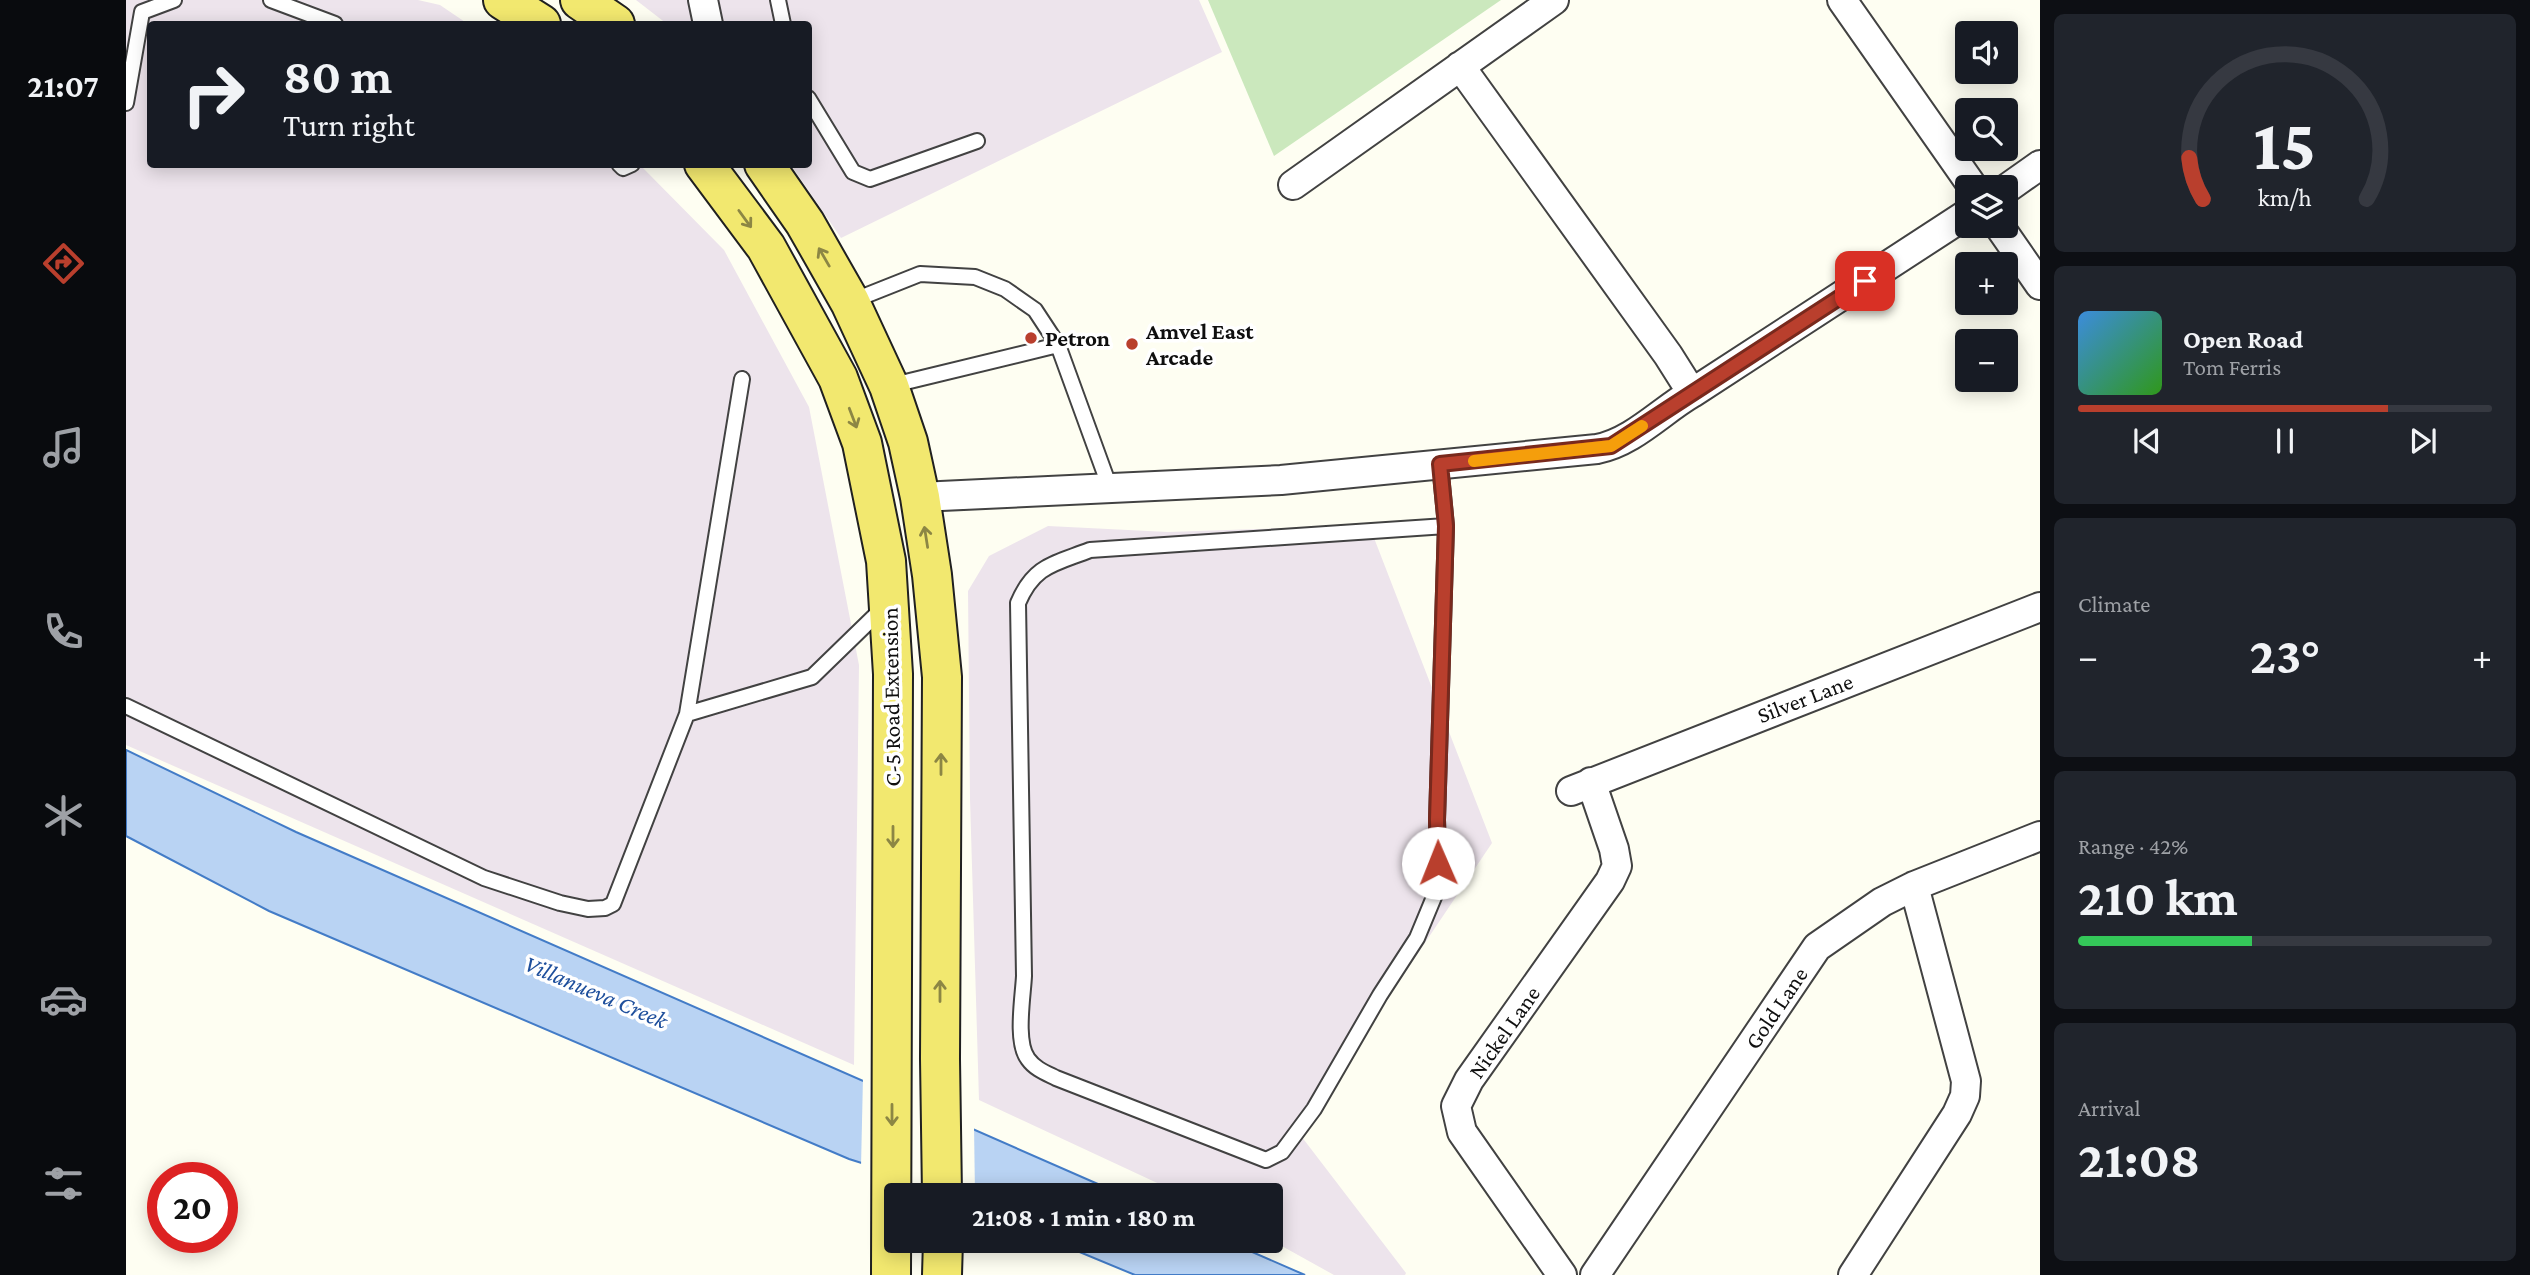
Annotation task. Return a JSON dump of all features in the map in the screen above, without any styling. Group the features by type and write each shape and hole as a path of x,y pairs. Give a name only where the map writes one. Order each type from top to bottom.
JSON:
{"main road":[{"path":"503,0 536,21"},
{"path":"580,0 611,21"},
{"name":"C-5 Road Extension","path":"707,168 766,247 838,378 862,443 886,561 893,674 891,1275"},
{"name":"C-5 Road Extension","path":"767,168 805,223 850,302 889,386 908,442 920,497 932,575 942,677 942,1183"},
{"path":"942,1275 943,1253"}],"street":[{"path":"703,0 707,21"},
{"path":"1293,185 1554,0"},
{"path":"1842,0 1965,175"},
{"path":"1461,66 1668,355 1692,393"},
{"path":"2018,181 2040,165"},
{"path":"920,497 1281,480 1611,446 1955,222"},
{"path":"2007,238 2040,285"},
{"name":"Silver Lane","path":"1581,786 2040,607"},
{"name":"Nickel Lane","path":"1562,1275 1462,1132 1456,1106 1469,1080 1610,881 1617,866 1614,849 1581,786"},
{"name":"Gold Lane","path":"1595,1275 1817,947 1882,902 1914,886 2040,836"},
{"path":"1853,1275 1957,1114 1965,1096 1966,1081 1914,886"}],"lane":[{"path":"126,103 142,12 174,0"},
{"path":"271,0 327,21"},
{"path":"778,0 782,21"},
{"path":"812,105 853,172 870,179 977,141"},
{"path":"850,302 920,274 975,277 1005,289 1035,310 1058,345 1110,488"},
{"path":"889,386 1058,345"},
{"path":"126,706 484,877 560,903 588,909 606,908 613,904 687,714 742,379"},
{"path":"1440,464 1446,526 1437,820 1438,885 1417,938 1380,995 1314,1109 1282,1152 1266,1160 1107,1099 1037,1068 1026,1057 1021,1037 1024,976 1018,603 1026,583 1042,569 1090,550 1446,526"},
{"path":"687,714 812,677 890,601"}],"shaded area":[{"path":"126,0 418,0 440,5 464,21 147,21 147,168 643,168 724,250 809,407 859,665 854,1065 126,745"},
{"path":"636,0 1199,0 1222,52 841,238 793,168 812,168 812,21 663,21"},
{"path":"1369,525 1492,843 1298,1132 1405,1275 1334,1275 1283,1247 1283,1183 1157,1183 979,1100 970,799 968,591 989,556 1048,526 1168,532"}],"green space":[{"path":"1208,0 1501,0 1274,156"}],"water":[{"name":"Villanueva Creek","path":"126,750 296,832 1096,1183 925,1183 849,1159 269,911 126,836"},
{"path":"1082,1253 1255,1253 1305,1275 1135,1275"}],"pier":[{"path":"863,1077 974,1126 975,1183 912,1183 861,1167"}],"slow traffic":[{"path":"1474,461 1597,449 1611,446 1642,426"}],"place":[{"name":"Petron","path":"1031,338"},
{"name":"Amvel East Arcade","path":"1132,344"}],"route":[{"path":"1438,863 1446,526 1440,464 1611,446 1865,281"}]}
